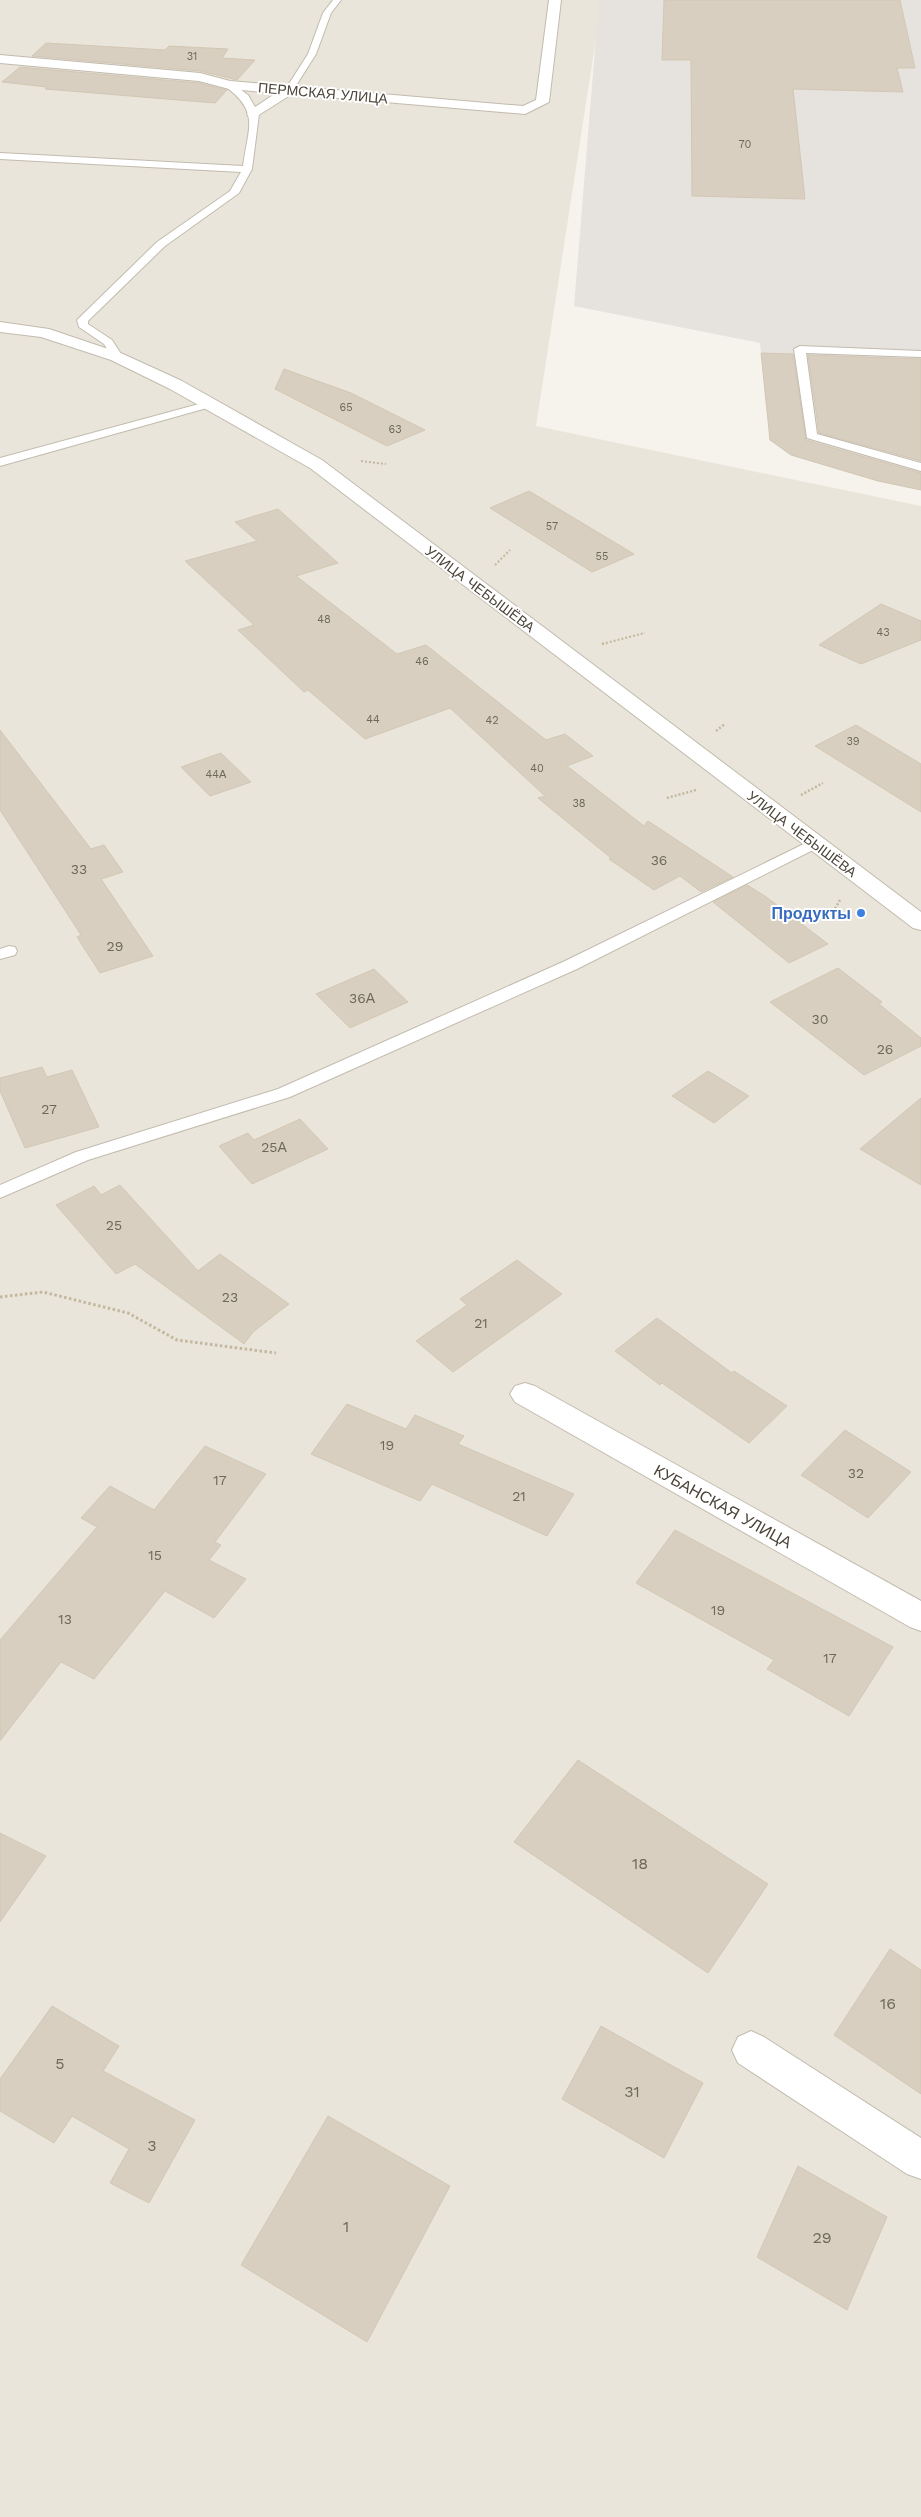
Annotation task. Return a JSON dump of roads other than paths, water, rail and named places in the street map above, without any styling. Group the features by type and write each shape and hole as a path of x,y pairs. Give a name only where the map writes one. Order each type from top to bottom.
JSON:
{"street":[{"name":"ПЕРМСКАЯ УЛИЦА","path":"0,60 200,77 229,85 525,110 542,102 555,0"},
{"path":"254,114 289,90"},
{"name":"УЛИЦА ЧЕБЫШЁВА","path":"0,327 43,332 117,358 210,404 316,464 814,844 921,923"},
{"name":"КУБАНСКАЯ УЛИЦА","path":"525,1394 921,1617"},
{"path":"751,2050 921,2160"}],"lane":[{"path":"289,90 312,54 327,13 337,0"},
{"path":"117,358 108,342 83,325 82,320 161,244 234,193 247,169 254,114 246,97 229,85"},
{"path":"0,156 247,169"},
{"path":"921,354 800,349 811,436 921,467"},
{"path":"0,462 210,404"},
{"path":"0,1192 82,1156 284,1093 571,965 814,844"}],"place":[{"name":"Продукты","path":"861,913"}]}
